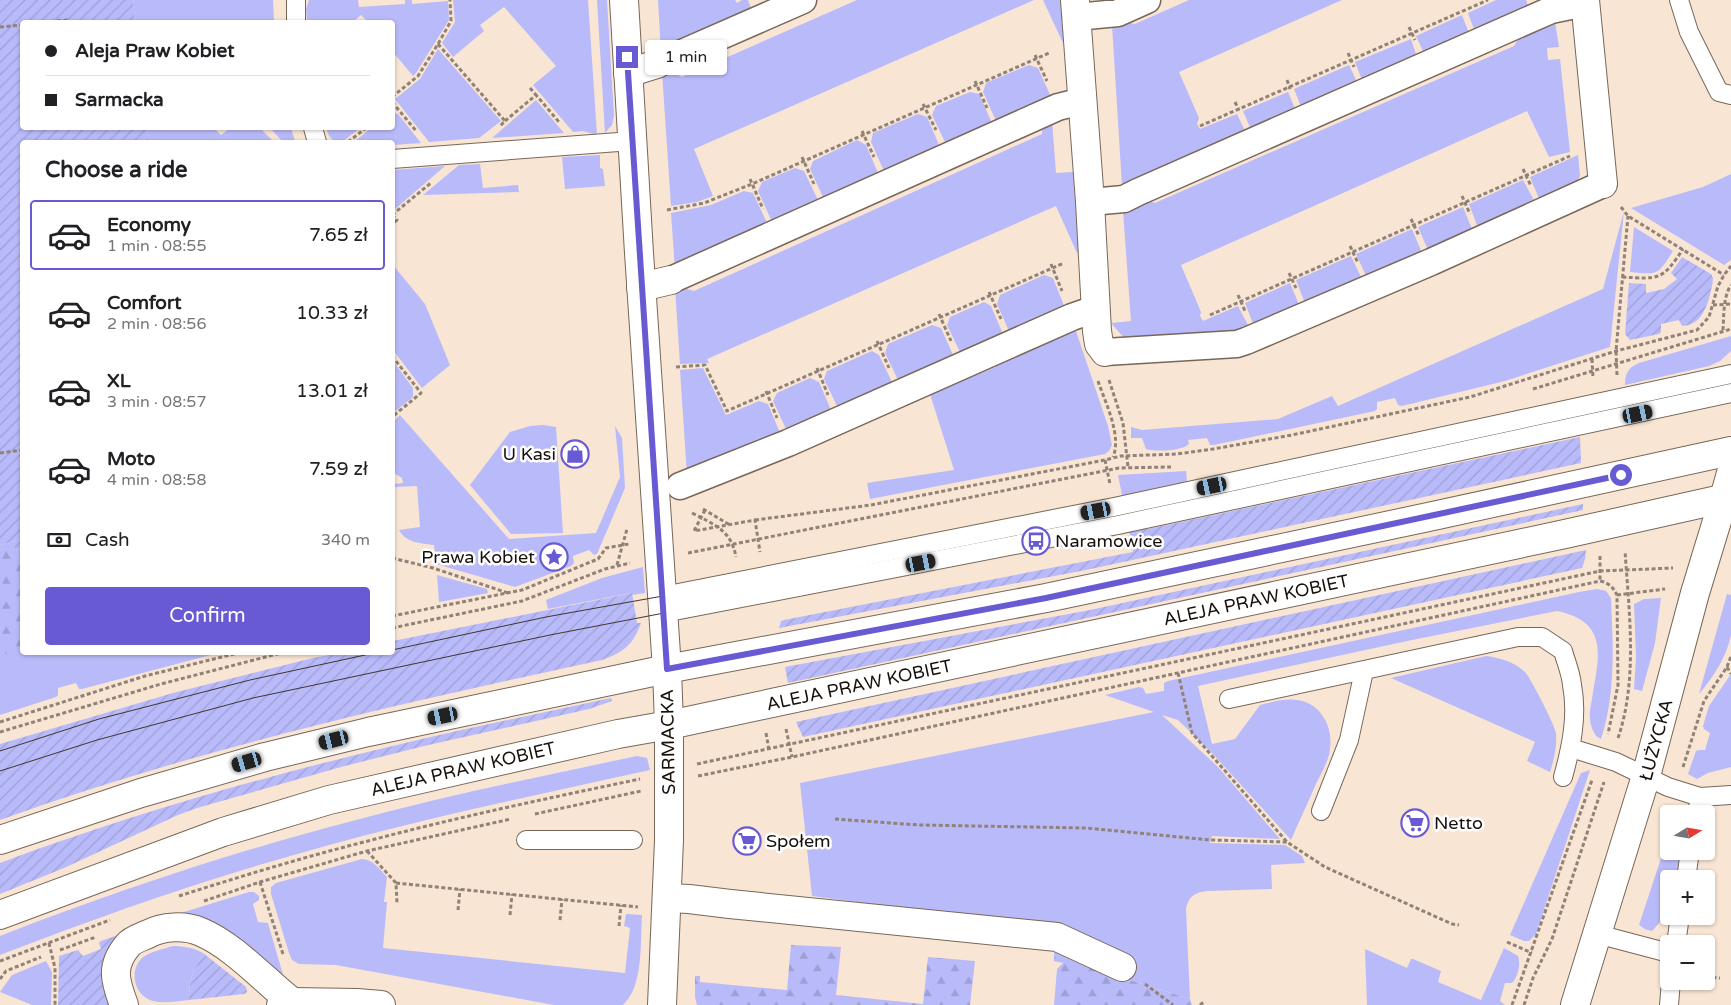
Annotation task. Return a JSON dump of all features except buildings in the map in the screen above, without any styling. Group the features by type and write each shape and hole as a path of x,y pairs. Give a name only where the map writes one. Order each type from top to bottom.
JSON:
{"street":[{"name":"SARMACKA","path":"624,0 641,287 667,486 663,604 669,725 669,840 657,903 662,1005"},
{"path":"628,73 658,64 803,0"},
{"path":"1090,202 1124,199 1551,10 1585,1 1603,184 1439,258 1246,341 1237,344 1105,352 1099,344 1095,308 1090,202 1075,8 1118,13 1147,0"},
{"path":"641,287 670,280 1058,107 1082,101"},
{"path":"667,486 788,443 1095,308"},
{"path":"0,840 141,793 265,757 368,732 667,669 1056,596 1731,451"},
{"name":"ALEJA PRAW KOBIET","path":"0,915 222,832 329,800 618,734 669,725 1623,522 1729,489"},
{"name":"ŁUŻYCKA","path":"1575,1005 1646,776 1695,593 1729,489"},
{"path":"657,903 689,899 1057,937 1122,967"},
{"path":"124,1005 115,982 117,961 130,943 154,930 178,927 200,931 238,956 287,1004 357,1003 381,1005"}],"lane":[{"path":"296,0 296,20"},
{"path":"1679,0 1689,32 1719,92 1731,95"},
{"path":"395,158 632,141"},
{"path":"663,604 1731,374"},
{"path":"663,604 1118,525 1731,393"},
{"path":"1229,699 1518,637 1542,637 1563,651 1572,685 1574,716 1571,748 1563,777"},
{"path":"1321,810 1349,740 1364,671"},
{"path":"1571,748 1605,759 1646,776 1696,805"},
{"path":"1701,805 1731,795"},
{"path":"526,840 632,840"},
{"path":"1597,934 1660,951"},
{"path":"1669,1005 1670,990"}],"path":[{"path":"395,95 418,76 438,44 451,21 450,0"},
{"path":"1200,126 1488,0"},
{"path":"0,27 20,25"},
{"path":"438,44 505,121"},
{"path":"666,210 704,203 752,184 1052,52"},
{"path":"530,88 561,125"},
{"path":"498,127 536,95"},
{"path":"395,106 419,134"},
{"path":"351,140 363,130"},
{"path":"1203,318 1575,153"},
{"path":"395,213 437,178"},
{"path":"1616,364 1628,216 1724,274"},
{"path":"1622,277 1646,279 1659,276 1672,266 1683,248"},
{"path":"681,366 706,365 727,411 1067,262"},
{"path":"705,510 694,531 754,520 871,505 1113,457 1177,454 1213,449 1292,435 1470,397 1616,351 1697,330 1709,317 1718,286 1724,274 1731,266"},
{"path":"1723,330 1724,304 1731,285"},
{"path":"1713,305 1731,304"},
{"path":"1530,390 1731,329"},
{"path":"1105,352 1102,362 1123,423 1128,467"},
{"path":"1105,352 1094,368 1116,438 1116,450 1113,457"},
{"path":"395,360 422,394 395,415"},
{"path":"0,452 20,450"},
{"path":"693,552 1128,467 1173,467"},
{"path":"667,486 683,509 719,527 733,543"},
{"path":"754,520 761,558"},
{"path":"395,615 522,590 598,559 606,548 634,543"},
{"path":"1600,551 1600,581"},
{"path":"1512,1005 1605,759 1624,719 1630,656 1625,551"},
{"path":"395,559 433,568 508,593"},
{"path":"395,627 522,601 605,569 634,562"},
{"path":"694,765 1600,571 1662,569"},
{"path":"694,777 1600,581 1608,582 1617,595 1618,685 1605,759 1552,940 1533,978 1524,1005"},
{"path":"1617,595 1665,589"},
{"path":"0,722 145,676 230,655"},
{"path":"0,732 161,684 273,655"},
{"path":"1727,667 1731,674"},
{"path":"1178,673 1192,733 1287,842 1324,867 1452,924 1459,925"},
{"path":"784,721 792,757"},
{"path":"765,726 769,750"},
{"path":"174,898 240,877 368,841 510,807 644,778"},
{"path":"532,814 638,791 645,793"},
{"path":"198,903 260,882 367,852 512,818"},
{"path":"835,819 919,825 1086,828 1211,840 1287,842"},
{"path":"367,852 396,883 397,903"},
{"path":"260,882 283,954"},
{"path":"396,883 621,905 657,903"},
{"path":"458,910 460,889"},
{"path":"510,915 512,894"},
{"path":"560,920 562,899"},
{"path":"619,926 621,905"},
{"path":"0,961 111,920"},
{"path":"1507,942 1532,953"},
{"path":"50,943 55,968 55,1005"},
{"path":"0,979 6,971 41,957"},
{"path":"1122,967 1173,1005"},
{"path":"1715,978 1720,978"},
{"path":"1200,1005 1205,1001"}],"green space":[{"path":"0,0 133,0 135,20 20,20 20,130 147,130 149,140 20,140 20,549 15,550 15,541 0,545"},
{"path":"133,0 273,0 274,20 135,20"},
{"path":"309,0 358,0 359,7 405,4 405,0 412,0 412,4 448,1 449,20 413,76 395,54 395,20 366,20 361,15 355,20 307,20 306,9"},
{"path":"453,0 588,0 597,135 583,131 573,132 533,85 556,66 504,7 480,25 484,31 453,57 442,43 455,22"},
{"path":"597,0 607,0 614,116 612,125 605,133"},
{"path":"658,0 735,0 737,3 742,0 748,0 752,11 661,53"},
{"path":"857,0 1034,0 694,149 713,196 697,202 671,206 662,72 668,70 682,77"},
{"path":"1043,0 1061,0 1063,43"},
{"path":"1189,0 1342,0 1179,72 1199,118 1197,124 1200,129 1237,114 1245,131 1122,186 1112,25 1119,21 1135,24"},
{"path":"1496,0 1526,0 1529,8 1475,32 1468,13"},
{"path":"1462,15 1469,33 1424,53 1416,36"},
{"path":"1554,15 1559,47 1547,48 1548,60 1560,59 1570,152 1549,157 1527,111 1181,265 1203,321 1238,306 1249,327 1249,332 1125,339 1111,323 1131,321 1123,211 1141,198 1155,203 1514,46 1523,31"},
{"path":"1411,39 1417,57 1362,80 1355,62"},
{"path":"438,49 501,121 479,138 429,142 395,99 420,79"},
{"path":"1029,65 1038,68 1051,97 996,121 983,92 986,83"},
{"path":"1349,65 1357,82 1302,109 1294,89"},
{"path":"970,92 979,94 992,123 946,144 932,115 936,106"},
{"path":"1288,92 1296,111 1252,132 1243,111"},
{"path":"536,100 564,133 492,138"},
{"path":"395,113 398,114 421,143 395,145 395,140 356,140 369,130 395,130"},
{"path":"918,114 927,117 940,147 884,171 871,142 873,133"},
{"path":"1052,120 1056,173 1073,172 1079,251 1077,253 1056,206 707,359 709,363 680,364 675,288 679,287 694,291 1042,134 1043,121"},
{"path":"147,130 216,130 221,135 227,130 262,130 272,140 149,140"},
{"path":"272,130 292,130 294,140 281,140"},
{"path":"327,130 357,130 345,140 333,140"},
{"path":"857,140 866,145 878,173 824,199 810,169 813,161"},
{"path":"600,155 600,168 603,169 605,186 565,189 562,157"},
{"path":"1578,155 1580,176 1575,185 1540,201 1530,177"},
{"path":"480,164 483,188 518,185 519,192 423,195 459,165"},
{"path":"445,166 395,209 395,170"},
{"path":"795,168 804,171 819,202 772,222 758,191 762,182"},
{"path":"1731,174 1731,260 1724,265 1631,208 1703,187"},
{"path":"1523,180 1535,202 1478,228 1469,204"},
{"path":"744,191 753,193 767,223 675,270 671,213 711,205"},
{"path":"1463,207 1472,229 1428,250 1418,227"},
{"path":"1624,211 1610,347 1505,381 1402,406 1398,405 1395,398 1377,402 1377,409 1375,411 1214,445 1210,445 1207,438 1188,440 1189,444 1181,448 1156,450 1146,449 1142,438 1131,438 1131,427 1142,430 1278,419 1332,396 1338,406 1603,289"},
{"path":"1634,227 1673,251 1664,265 1656,272 1630,272"},
{"path":"1412,229 1422,253 1367,278 1356,254"},
{"path":"1351,256 1362,279 1306,306 1296,280"},
{"path":"1682,257 1711,274 1713,278 1709,299 1703,313 1697,321 1688,325 1682,326 1679,320 1661,324 1661,332 1659,334 1630,340 1625,334 1629,283 1646,284 1646,293 1664,289 1677,279 1671,273"},
{"path":"395,267 425,304 450,365 422,388 395,353"},
{"path":"1044,275 1053,278 1065,308 1009,331 997,304 1000,295"},
{"path":"1290,283 1300,307 1254,326 1245,303"},
{"path":"984,302 991,306 1003,334 961,354 947,325 950,317"},
{"path":"932,325 941,328 954,357 899,382 885,353 888,344"},
{"path":"1068,329 1076,331 1108,426 1112,445 1109,451 1105,454 870,499 867,483 954,470 930,394 996,367 996,360"},
{"path":"1731,336 1731,351 1720,361 1709,366 1625,385 1628,371 1639,363"},
{"path":"872,351 879,355 892,382 892,386 838,408 824,379 827,371"},
{"path":"395,364 413,388 413,397 395,411"},
{"path":"703,368 726,415 759,401 768,404 780,433 687,475 680,370"},
{"path":"810,378 819,382 831,410 787,431 773,401 777,393"},
{"path":"400,415 509,539 596,533 620,477 615,426 622,438 625,488 597,554 594,555 589,550 573,556 574,563 571,566 515,587 436,564 434,545 409,540 399,530 420,527 417,486 395,487 395,484 403,483 402,478 395,474 395,420"},
{"path":"530,426 556,427 563,533 511,534 470,485 510,432"},
{"path":"1580,437 1581,463 1086,570 779,628 781,621 784,620 1133,552 1129,529 1148,529"},
{"path":"1186,471 1187,482 1140,492 1123,500 1118,475"},
{"path":"1583,504 1583,510 788,683 785,667 1090,610"},
{"path":"15,541 15,550 20,549 20,648 0,656 0,545"},
{"path":"0,545 15,550 20,563 20,655 210,655 82,689 79,689 76,683 58,688 58,695 56,697 0,715"},
{"path":"1586,550 1582,568 803,737 796,722"},
{"path":"643,567 645,593 632,595 631,593 548,609 546,600 602,578"},
{"path":"437,575 487,589 488,593 439,602"},
{"path":"1597,589 1606,591 1611,598 1612,634 1611,687 1606,722 1601,739 1594,732 1590,716 1597,670 1597,644 1593,633 1586,624 1574,616 1557,611 1198,686 1212,744 1235,739 1260,705 1268,703 1283,700 1305,702 1318,710 1324,719 1330,738 1328,758 1291,840 1212,753 1178,720 1162,715 1218,767 1280,839 1212,836 1210,843 1285,845 1302,856 1305,863 1271,865 1272,889 1207,891 1195,894 1191,898 1186,909 1190,999 1120,977 1056,929 812,896 800,783 1154,712 1105,695 1139,687 1143,688 1146,694 1164,691 1164,683 1168,681"},
{"path":"632,593 637,623 641,623 635,637 627,647 602,660 298,730 148,771 0,820 0,744 173,693 313,658 329,655 395,655 395,641"},
{"path":"1727,594 1731,595 1731,635 1729,643 1719,666 1699,694"},
{"path":"1661,598 1655,643 1642,691 1634,689 1636,657 1634,604 1644,599"},
{"path":"1486,656 1507,661 1521,669 1528,676 1537,692 1556,734 1555,753 1550,772 1527,761 1535,742 1391,678"},
{"path":"1731,674 1731,767 1708,773 1697,779 1688,774 1696,751 1705,750 1710,733 1703,726 1709,706"},
{"path":"611,698 612,701 589,709 424,746 341,767 197,808 64,868 0,894 0,863 156,810 315,765"},
{"path":"637,756 647,758 650,770 521,798 350,839 152,899 0,955 0,936 88,903 221,858 426,802"},
{"path":"1590,770 1536,934 1529,941 1524,941 1510,935 1581,773"},
{"path":"362,859 373,863 387,877 384,902 387,902 383,948 625,973 630,928 624,926 626,914 642,915 640,963 635,986 630,997 623,1005 554,1005 336,965 299,964 292,960 271,894 271,887 276,883"},
{"path":"1660,860 1679,860 1677,870 1660,870 1660,922 1652,931 1639,925"},
{"path":"254,892 259,896 259,900 253,904 258,922 268,923 284,978 171,916"},
{"path":"130,931 112,1005 58,1005 59,956 78,950 83,956 101,949 99,943 101,941"},
{"path":"791,945 841,947 836,995 923,1004 928,957 975,961 970,1005 697,1005 695,976 700,976 700,982 787,990"},
{"path":"173,946 181,946 203,953 192,975 189,1000 153,1001 141,994 135,982 138,962 150,953"},
{"path":"1054,948 1120,977 1190,999 1192,1005 1054,1005 1057,969 1063,963 1054,961"},
{"path":"1504,948 1518,956 1519,963 1517,974 1512,983 1505,983 1500,1001 1505,1005 1367,1005 1365,949 1407,968 1411,959 1413,959 1441,971 1438,982 1481,1000"},
{"path":"203,953 246,987 247,992 244,994 189,1000 192,975"},
{"path":"46,961 52,972 51,1005 32,1005 0,992 12,975"}],"tram line":[{"path":"395,649 546,617 663,596"},
{"path":"0,771 97,740 253,698 550,635 664,613"},
{"path":"0,751 99,719 250,680 365,655"}],"place":[{"name":"U Kasi","path":"575,454"},
{"name":"Naramowice","path":"1036,541"},
{"name":"Prawa Kobiet","path":"554,557"},
{"name":"Netto","path":"1415,823"},
{"name":"Społem","path":"747,841"}],"route":[{"path":"627,57 667,669 1046,598 1621,475"}]}
